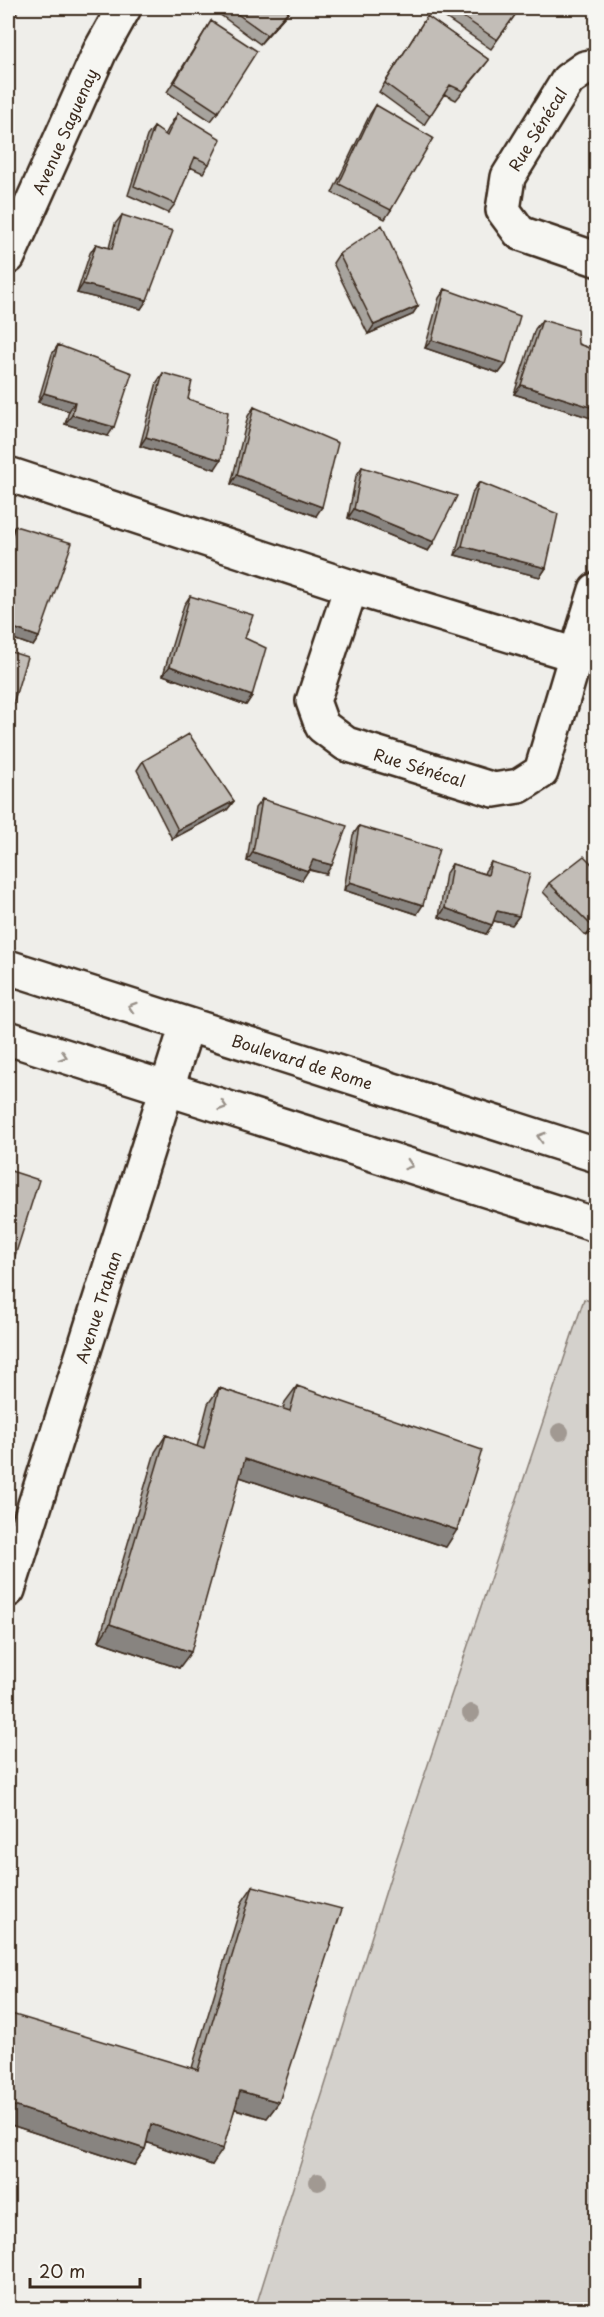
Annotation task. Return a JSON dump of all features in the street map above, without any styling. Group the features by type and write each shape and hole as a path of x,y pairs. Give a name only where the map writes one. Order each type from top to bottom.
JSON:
{"street":[{"name":"Avenue Saguenay","path":"8,257 100,51 124,8"},
{"name":"Rue Sénécal","path":"597,66 585,68 568,80 508,177 503,210 520,233 597,260"},
{"path":"8,474 351,587 576,655"},
{"name":"Rue Sénécal","path":"351,587 313,701 322,726 346,744 494,790 519,786 541,772 597,590"},
{"name":"Boulevard de Rome","path":"8,967 597,1155"},
{"name":"Avenue Trahan","path":"8,1590 188,1024"},
{"path":"8,1038 597,1225"}],"shaded area":[{"path":"584,1299 596,1303 596,2309 255,2309 389,1881"}],"building":[{"path":"8,8 19,8 8,28"},
{"path":"229,8 291,8 267,35"},
{"path":"450,8 520,8 497,40"},
{"path":"427,16 489,60 463,91 450,85 430,116 385,83"},
{"path":"211,21 257,51 218,112 174,83"},
{"path":"376,105 433,138 391,210 339,184"},
{"path":"178,113 221,139 209,164 195,157 175,204 134,186 154,127 167,136"},
{"path":"122,215 173,231 147,300 83,284 96,244 112,249"},
{"path":"382,225 418,306 374,325 339,254"},
{"path":"445,289 520,316 506,364 432,340"},
{"path":"542,320 577,330 578,344 597,351 597,409 521,385"},
{"path":"58,345 132,373 114,427 72,415 75,402 44,393"},
{"path":"163,373 192,381 188,399 228,412 221,460 146,437"},
{"path":"254,407 338,443 322,507 237,475"},
{"path":"362,467 457,496 434,542 354,509"},
{"path":"479,482 558,514 546,568 462,546"},
{"path":"15,526 72,543 39,637 8,626 8,547"},
{"path":"190,596 253,615 245,638 266,648 252,696 170,666"},
{"path":"8,651 27,657 8,721"},
{"path":"189,734 234,801 178,830 143,761"},
{"path":"262,799 347,826 332,865 313,860 308,871 253,852"},
{"path":"359,826 439,849 423,905 350,882"},
{"path":"584,856 595,867 597,866 597,925 593,927 549,883"},
{"path":"491,862 530,874 519,916 497,911 492,925 445,908 452,864 488,875"},
{"path":"8,1170 39,1180 8,1278"},
{"path":"297,1386 482,1450 457,1530 245,1459 191,1652 110,1624 166,1435 204,1449 219,1388 290,1411"},
{"path":"253,1886 342,1909 279,2102 240,2091 223,2149 151,2124 145,2149 8,2104 8,2013 198,2070"}]}
